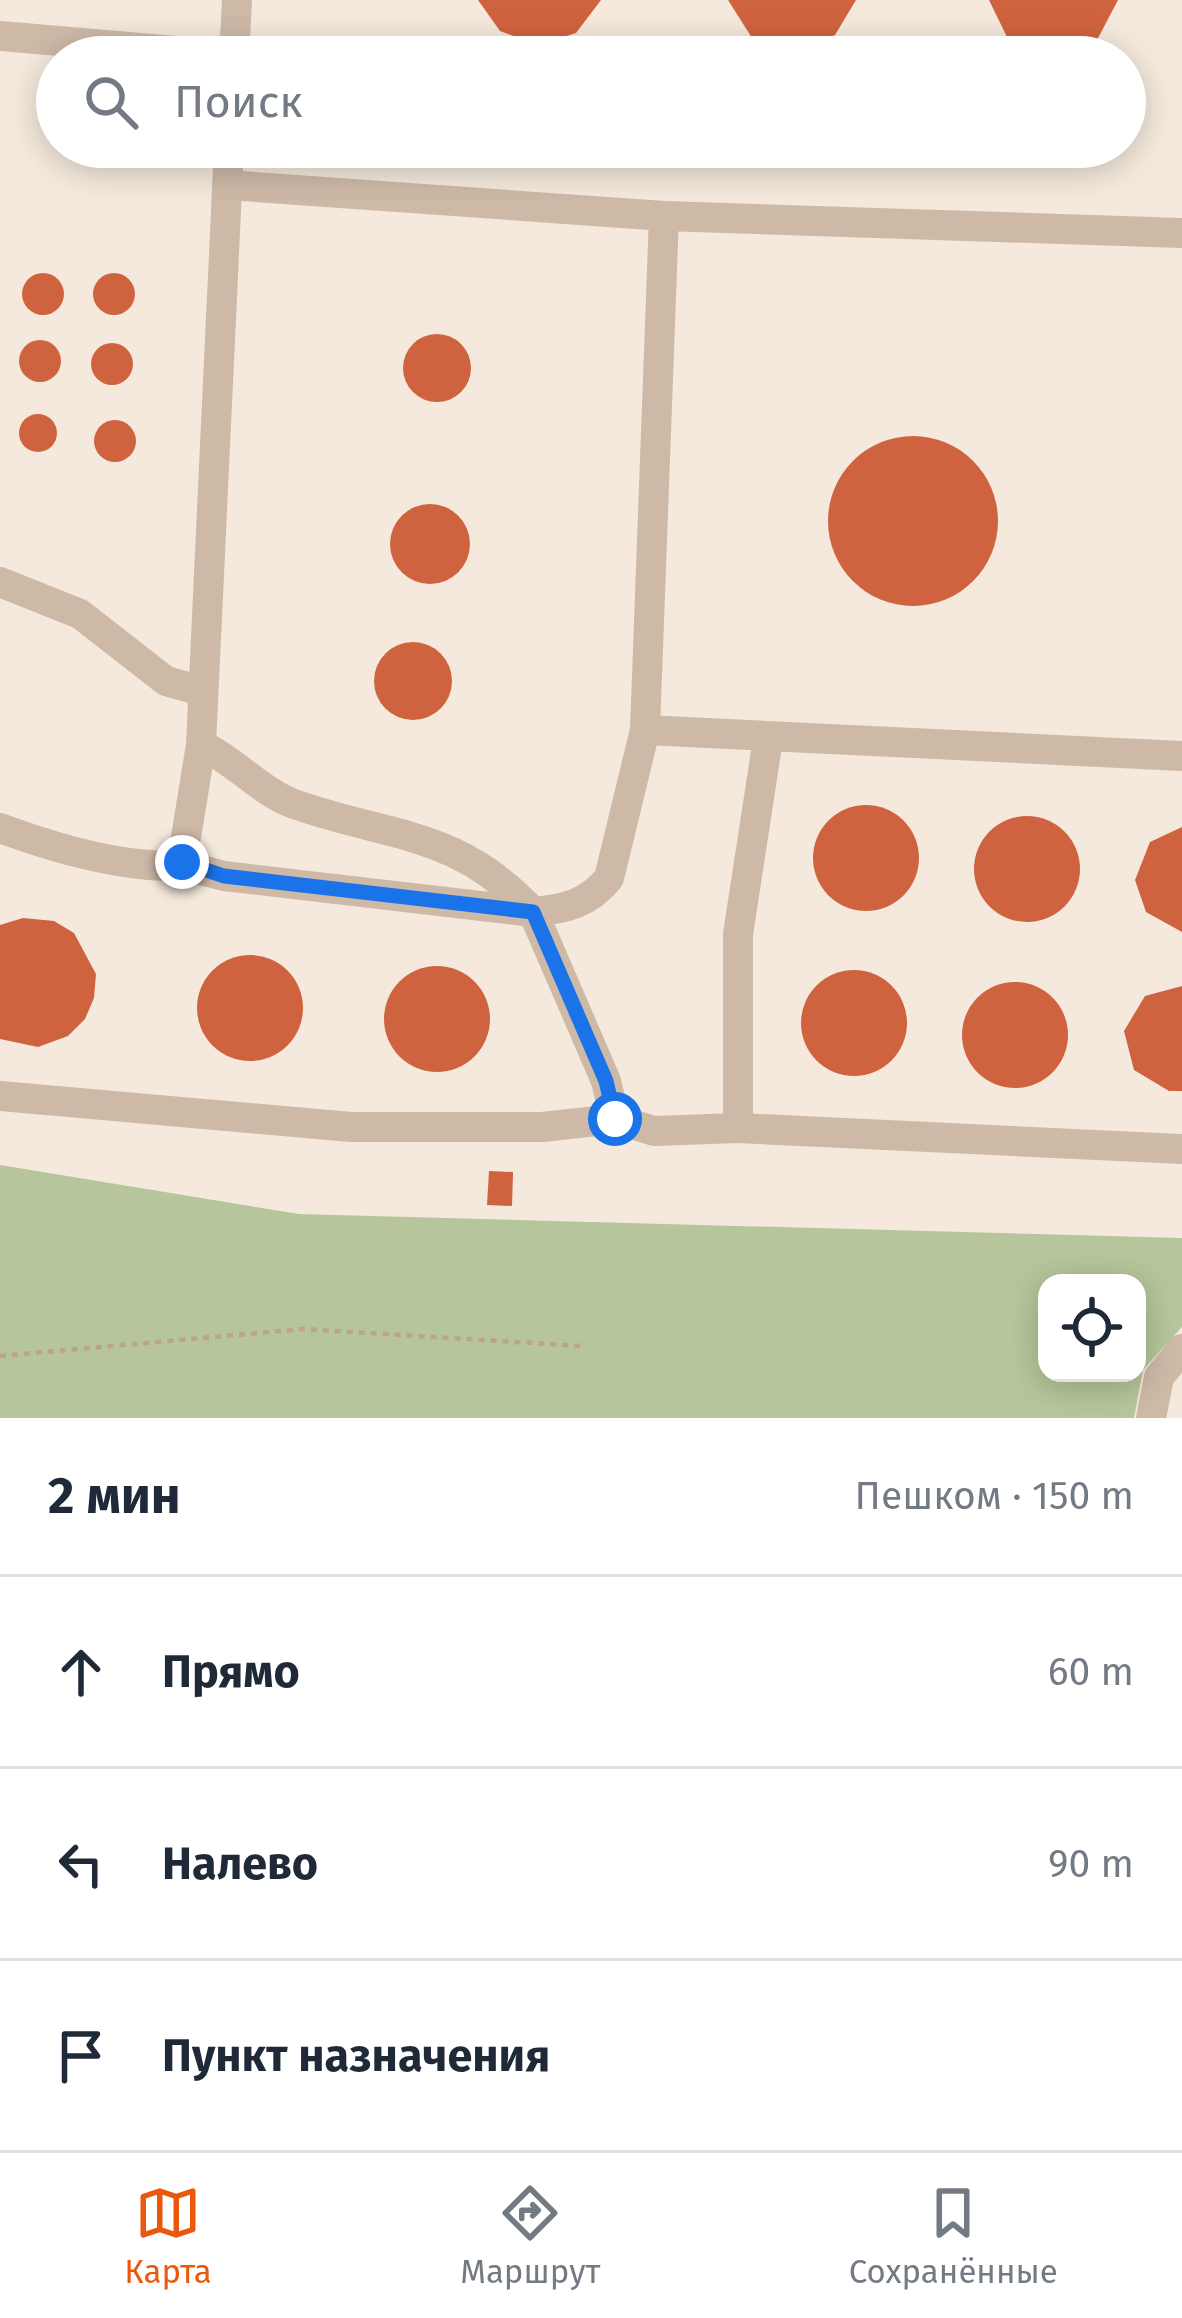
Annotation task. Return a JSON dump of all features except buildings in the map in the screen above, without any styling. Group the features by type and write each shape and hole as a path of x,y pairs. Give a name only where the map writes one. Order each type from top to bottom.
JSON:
{"street":[{"path":"235,36 237,0"},
{"path":"0,36 36,39"},
{"path":"182,862 201,745 228,168"},
{"path":"227,185 664,216 1182,233"},
{"path":"0,828 50,847 151,865 182,862 224,876 533,912 569,908 596,893 609,878 645,730 664,216"},
{"path":"0,582 80,614 166,681 201,691"},
{"path":"645,730 1182,756"},
{"path":"738,1128 734,1103 738,934 768,739"},
{"path":"201,745 289,802 453,848 533,912 606,1081 615,1119"},
{"path":"0,1096 351,1127 542,1127 615,1119 654,1131 738,1128 1182,1149"},
{"path":"1150,1418 1159,1377 1182,1349"}],"path":[{"path":"0,1356 303,1329 582,1346"}],"green space":[{"path":"0,1165 299,1214 1182,1238 1182,1327 1146,1367 1146,1274 1038,1274 1038,1382 1141,1382 1134,1418 0,1418"}],"route":[{"path":"182,862 224,876 533,912 606,1081 615,1119"}]}
